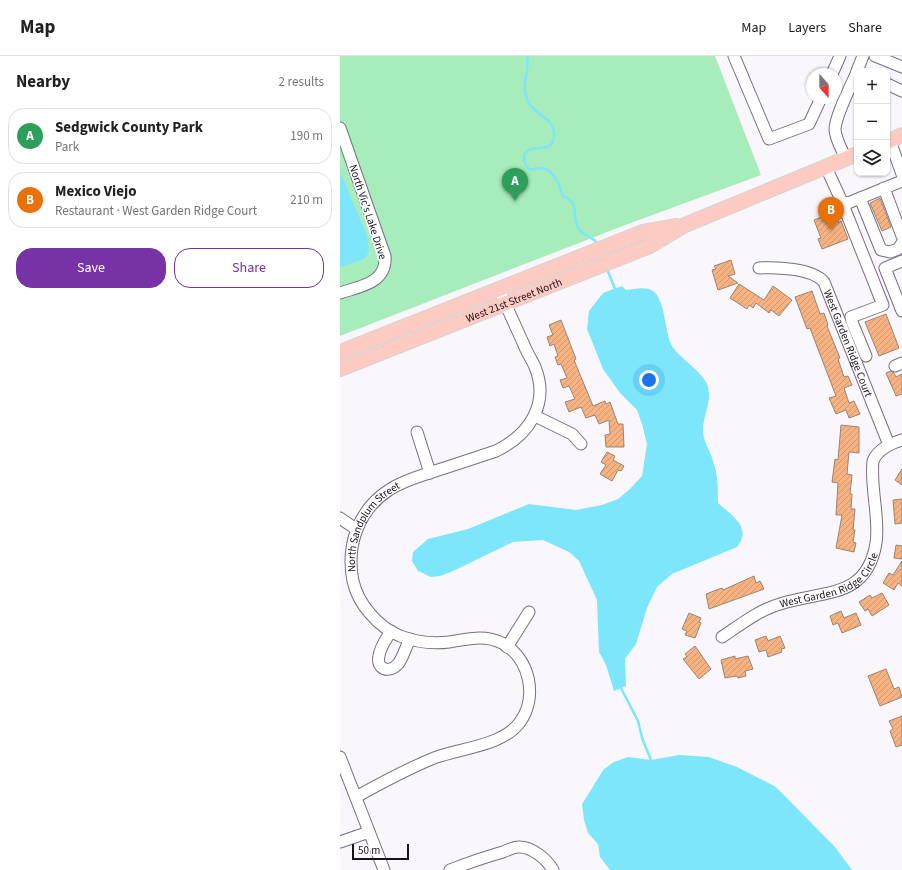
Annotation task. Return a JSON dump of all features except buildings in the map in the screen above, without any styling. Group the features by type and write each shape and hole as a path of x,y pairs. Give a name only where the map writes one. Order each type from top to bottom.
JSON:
{"main road":[{"name":"West 21st Street North","path":"340,369 650,246 685,225 851,157"},
{"name":"West 21st Street North","path":"340,352 643,232 685,225"}],"street":[{"path":"734,56 769,139 809,124 818,104"},
{"path":"835,68 840,56"},
{"path":"859,68 864,56"},
{"path":"875,56 902,67"},
{"path":"851,157 836,136 835,129 837,118 854,80"},
{"path":"890,85 902,91"},
{"name":"North Vic's Lake Drive","path":"340,128 385,256 386,264 381,276 375,280 340,293"},
{"path":"893,139 902,174"},
{"path":"826,167 842,202 883,305"},
{"path":"842,202 848,203 902,181"},
{"path":"884,188 902,236"},
{"path":"860,198 881,250 890,252 898,249 902,243"},
{"path":"902,261 885,268 900,298 902,311"},
{"name":"West Garden Ridge Court","path":"759,268 777,268 805,272 820,277 824,282 889,445"},
{"name":"North Sandplum Street","path":"356,797 393,776 435,758 456,750 497,739 508,733 519,723 525,712 530,697 529,680 523,665 515,652 502,643 478,636 434,643 410,639 391,631 372,616 362,603 355,588 351,556 352,543 356,529 365,514 380,495 406,481 508,446 520,437 536,416 540,396 536,368 499,289"},
{"path":"866,356 852,322 852,317 900,298"},
{"path":"536,416 572,434 581,444"},
{"path":"417,432 430,473"},
{"path":"889,445 902,440"},
{"name":"West Garden Ridge Circle","path":"722,636 755,615 780,604 828,594 858,581 867,570 873,559 876,541 873,461 876,454 889,445"},
{"path":"340,518 356,529"},
{"path":"507,647 530,612"},
{"path":"391,631 378,658 380,666 384,670 390,670 398,664 410,639"},
{"path":"340,757 384,870"},
{"path":"340,842 369,832"},
{"path":"450,870 518,847 530,850 541,856 553,870"}],"green space":[{"path":"340,56 715,56 761,175 620,227 340,336"}],"water":[{"path":"340,172 367,235 369,252 364,259 340,267"},
{"path":"622,286 626,290 640,288 650,289 653,291 663,309 667,332 672,346 702,376 706,382 709,399 703,432 716,471 718,503 734,517 743,533 737,547 672,574 657,587 647,608 636,644 625,659 626,686 614,691 606,665 599,652 597,600 579,561 569,552 543,540 513,542 451,572 440,576 431,577 418,571 412,561 413,552 428,539 468,529 529,504 576,510 602,505 618,499 642,476 647,444 637,410 620,393 603,369 587,329 589,311 603,293"},
{"path":"679,755 709,757 737,767 776,787 835,847 852,870 610,870 600,857 598,844 588,833 584,820 582,804 604,769 614,762 628,757 651,760"}],"waterway":[{"path":"527,56 528,62 525,84 526,95 531,106 551,124 554,139 549,146 527,151 524,158 526,166 529,169 546,169 553,175 563,196 569,199 574,207 575,220 579,229 581,232 597,242 598,245"},
{"path":"607,269 615,289"},
{"path":"621,688 638,721 642,738 651,760"}],"place":[{"name":"Sedgwick County Park","path":"515,201"},
{"name":"Mexico Viejo","path":"831,230"}]}
